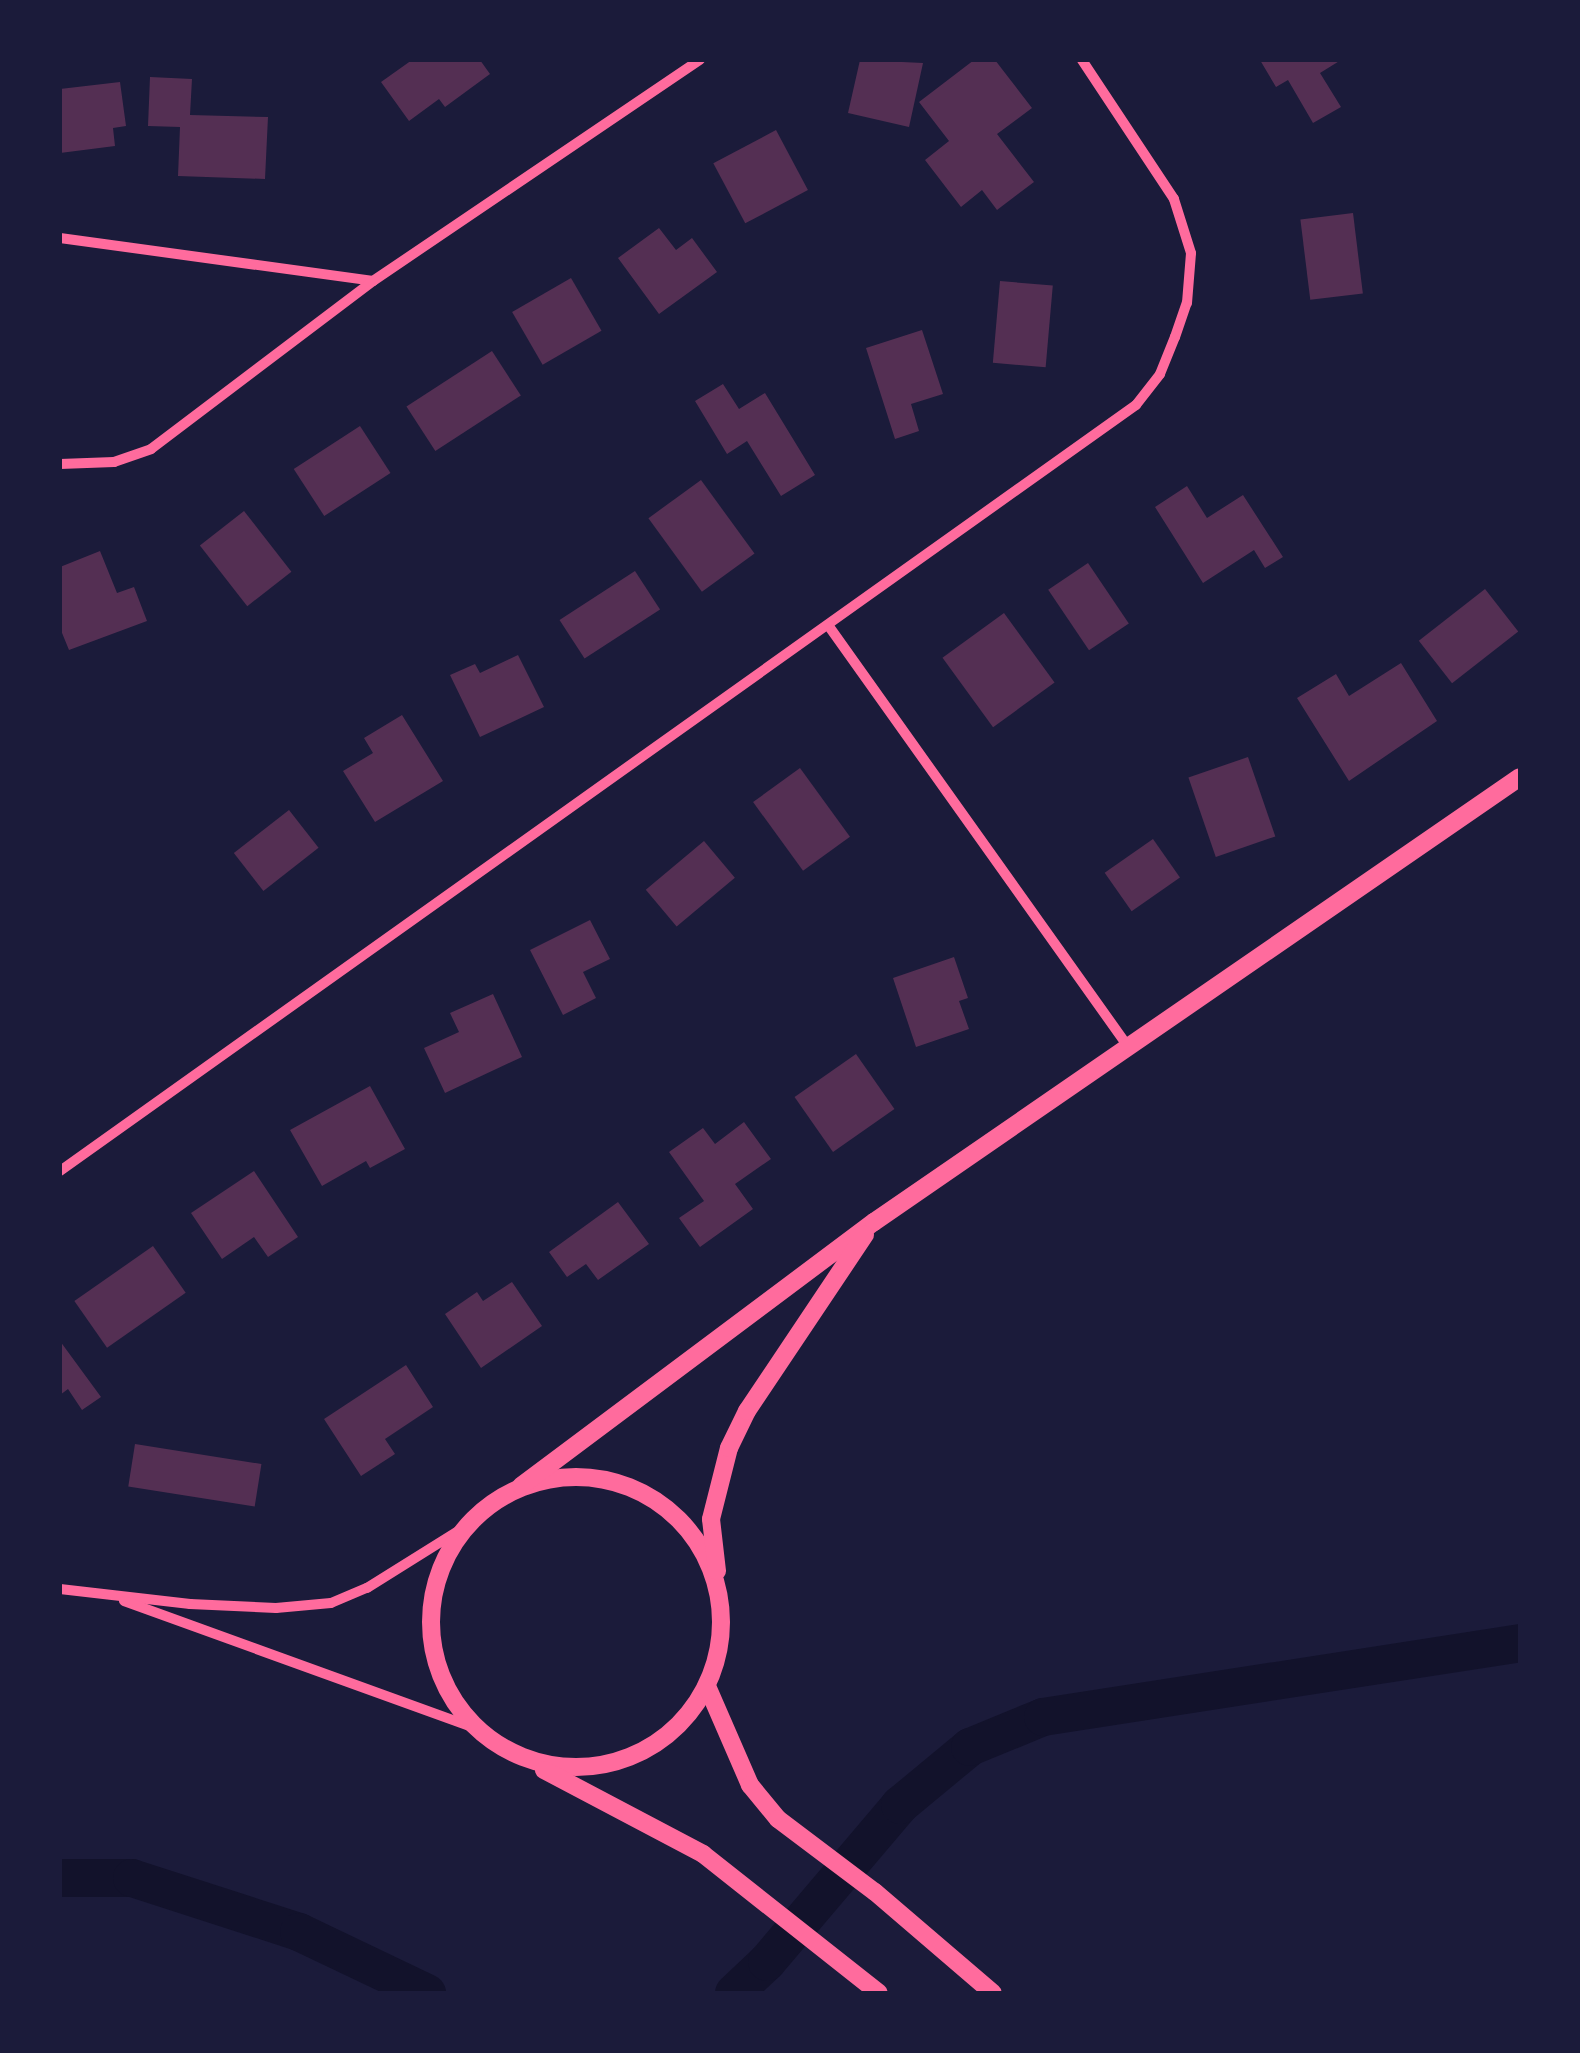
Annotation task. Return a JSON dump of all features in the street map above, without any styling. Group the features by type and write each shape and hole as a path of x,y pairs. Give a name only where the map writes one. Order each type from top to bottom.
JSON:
{"street":[{"path":"60,464 114,462 151,449 373,281 700,60"},
{"path":"60,1171 1136,405 1160,374 1187,303 1191,252 1174,199 1082,60"},
{"path":"60,238 373,281"},
{"path":"828,625 1129,1048"},
{"path":"60,1589 276,1608 330,1603 368,1588 464,1528 490,1504 521,1486 874,1222 1520,777"},
{"path":"522,1759 575,1769 629,1758 674,1730 707,1686 718,1656 719,1592 712,1519 729,1448 747,1411 874,1222"},
{"path":"521,1486 570,1476 621,1483 666,1507 700,1544 719,1592"},
{"path":"464,1528 436,1576 428,1630 442,1683 474,1728"},
{"path":"109,1596 474,1728 522,1759 703,1854 879,1993"},
{"path":"707,1686 750,1785 778,1819 874,1892 993,1993"}],"building":[{"path":"412,60 480,60 490,74 445,107 439,99 409,121 381,82"},
{"path":"860,60 923,63 909,127 848,113"},
{"path":"974,60 995,60 1032,108 997,134 1034,182 997,210 982,190 961,207 925,160 949,141 919,102"},
{"path":"1260,60 1341,60 1320,73 1341,107 1313,123 1288,80 1276,87"},
{"path":"150,77 192,79 190,115 268,117 265,179 178,176 180,127 148,126"},
{"path":"120,82 126,126 113,128 115,146 60,153 60,89"},
{"path":"776,130 808,190 745,223 713,163"},
{"path":"1353,213 1363,293 1310,300 1300,219"},
{"path":"659,228 676,250 692,238 717,272 659,314 618,258"},
{"path":"571,278 602,331 543,365 512,312"},
{"path":"1000,281 1053,286 1046,367 993,363"},
{"path":"922,330 943,394 911,404 919,431 895,439 866,348"},
{"path":"492,351 521,395 435,451 406,407"},
{"path":"723,384 739,409 765,393 815,475 781,496 747,441 727,454 695,401"},
{"path":"360,426 390,473 324,516 294,469"},
{"path":"701,480 754,554 702,592 648,518"},
{"path":"1187,486 1207,518 1243,495 1283,557 1265,568 1254,550 1203,583 1155,507"},
{"path":"244,511 291,572 247,606 200,545"},
{"path":"100,551 117,593 134,587 147,621 69,650 60,628 60,567"},
{"path":"1088,563 1129,624 1089,650 1048,590"},
{"path":"635,571 660,610 585,659 560,620"},
{"path":"1485,589 1518,632 1452,683 1419,641"},
{"path":"1004,613 1055,683 993,727 943,658"},
{"path":"518,655 544,707 480,737 450,675 475,664 480,673"},
{"path":"1401,663 1437,721 1349,781 1297,698 1336,674 1349,696"},
{"path":"402,715 443,781 375,822 343,771 373,753 364,738"},
{"path":"1248,757 1275,836 1216,857 1188,778"},
{"path":"800,768 850,837 803,871 753,802"},
{"path":"289,810 319,848 263,891 234,853"},
{"path":"1153,839 1180,878 1132,911 1105,873"},
{"path":"704,841 735,878 677,927 646,890"},
{"path":"590,920 610,959 583,972 596,998 563,1015 530,950"},
{"path":"954,957 968,998 959,1001 969,1029 916,1047 893,978"},
{"path":"493,994 522,1057 445,1093 424,1048 459,1032 450,1013"},
{"path":"856,1054 894,1109 833,1152 795,1097"},
{"path":"370,1086 405,1149 370,1168 366,1161 322,1186 290,1130"},
{"path":"744,1122 771,1159 735,1184 753,1209 700,1247 679,1218 704,1201 669,1152 703,1128 715,1144"},
{"path":"254,1171 298,1237 268,1257 254,1237 222,1259 191,1213"},
{"path":"618,1202 649,1244 598,1280 586,1264 567,1277 549,1252"},
{"path":"153,1246 186,1293 107,1348 74,1301"},
{"path":"512,1282 542,1326 481,1368 445,1314 477,1292 483,1301"},
{"path":"60,1341 101,1397 82,1410 68,1389 60,1395"},
{"path":"406,1365 433,1407 385,1439 395,1454 361,1476 324,1419"},
{"path":"135,1444 261,1464 255,1506 128,1486"}],"waterway":[{"path":"734,1993 767,1962 900,1805 970,1747 1043,1717 1520,1643"},
{"path":"60,1878 132,1878 299,1932 427,1993"}]}
